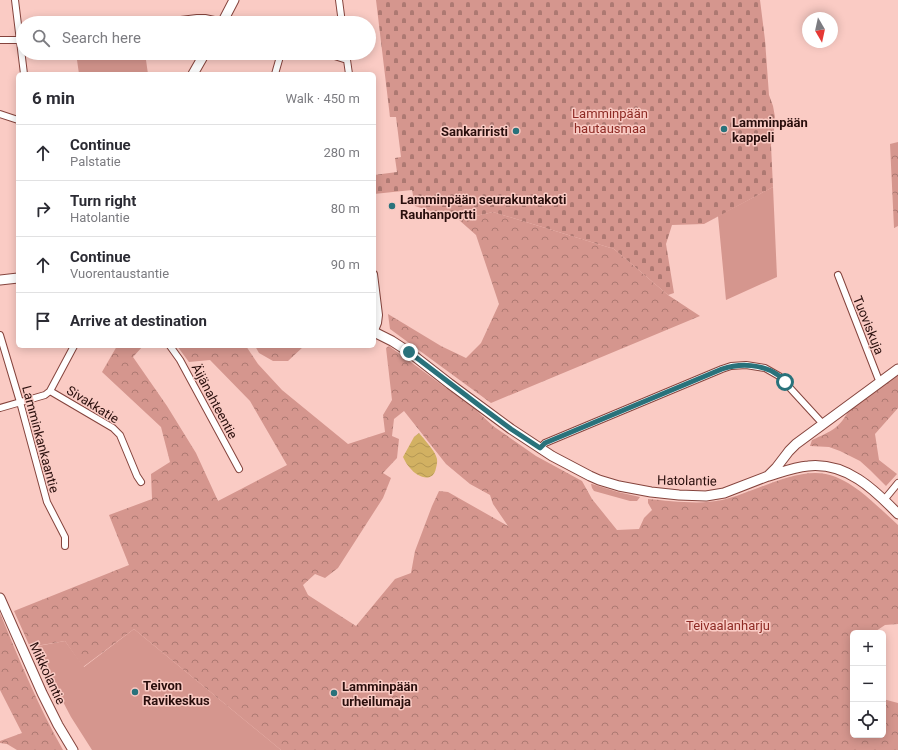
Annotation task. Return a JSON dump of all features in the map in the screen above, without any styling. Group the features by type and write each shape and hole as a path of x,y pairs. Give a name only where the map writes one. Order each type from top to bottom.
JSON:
{"main road":[{"path":"227,16 234,0"},
{"path":"194,72 201,60"},
{"path":"0,280 16,278"},
{"name":"Hatolantie","path":"376,334 392,341 409,352 511,429 566,464 599,480 626,488 699,496 713,495 730,491 768,476 796,444 898,369"},
{"path":"768,476 804,466 829,466 855,477 874,491 898,514"},
{"name":"Mikkolantie","path":"2,601 42,693 73,750"}],"street":[{"path":"15,0 17,16"},
{"path":"339,0 341,16"},
{"path":"0,40 16,40"},
{"path":"23,60 24,72"},
{"path":"276,72 279,60"},
{"path":"347,60 349,72"},
{"path":"0,114 16,119"},
{"name":"Tuoviskuja","path":"838,275 878,378 881,381"},
{"path":"376,290 379,315 376,328"},
{"name":"Lamminkankaantie","path":"0,335 47,502 65,537 65,546"},
{"path":"0,408 46,395 73,348"},
{"name":"Äijänahteentie","path":"171,348 180,360 239,468"},
{"path":"540,448 545,443 731,366 746,365 764,368 779,376 823,424"},
{"name":"Sivakkatie","path":"50,390 113,428 120,435 137,476 141,482"},
{"path":"884,500 898,483"}],"green space":[{"name":"Lamminpään hautausmaa","path":"376,0 760,0 765,40 769,95 775,117 771,145 773,187 704,224 672,225 666,244 674,293 668,295 614,249 493,212 459,220 415,206 412,190 376,194 376,175 397,172 395,158 401,157 396,117 390,117"},
{"path":"77,60 146,60 148,72 79,72"},
{"path":"898,142 898,226 894,228 890,144"},
{"path":"773,187 777,277 726,300 718,216"},
{"path":"493,212 614,249 668,295 700,316 491,403 390,329 388,314 441,346 466,358 481,343 499,304 476,235 459,220"},
{"name":"Teivaalanharju","path":"389,346 476,410 493,426 536,456 582,481 592,499 617,530 639,529 644,518 652,510 648,503 648,499 685,502 722,500 779,480 808,473 822,473 836,477 845,481 861,492 898,525 898,624 885,625 878,630 850,630 850,738 886,738 886,700 898,703 898,750 281,750 134,629 83,667 65,641 30,647 14,611 129,565 109,515 152,499 151,474 170,462 161,427 102,372 116,348 141,348 133,357 167,406 196,453 218,501 287,465 250,401 210,360 189,362 178,348 247,348 258,364 282,390 348,444 385,432 383,415 392,400 386,348","holes":["404,411 446,464 470,484 490,495 493,504 508,526 448,492 439,491 415,551 411,573 395,579 356,626 308,595 303,585 315,574 325,578 338,568 383,498 391,478 383,473 397,458 399,439 392,436 394,419"]},
{"path":"256,348 302,348 288,361 273,361 259,353"},
{"path":"898,373 898,408 875,434 879,460 897,474 886,486 860,461 829,447 810,446 812,440 839,425 850,408"},
{"path":"591,484 640,497 637,501 630,501 594,491"},
{"path":"0,613 37,699 63,750 17,750 7,744 0,743 0,741 22,733 0,690"},
{"name":"Teivon Ravikeskus","path":"134,629 281,750 92,750 71,717 43,664 38,646 65,641 84,667"}],"water":[{"path":"419,433 435,453 437,459 437,465 432,476 424,477 417,474 408,466 403,457 414,437"}],"place":[{"name":"Lamminpään kappeli","path":"724,129"},
{"name":"Sankariristi","path":"516,131"},
{"name":"Lamminpään seurakuntakoti Rauhanportti","path":"392,206"},
{"name":"Teivon Ravikeskus","path":"135,692"},
{"name":"Lamminpään urheilumaja","path":"334,693"}],"route":[{"path":"409,352 511,429 540,448 545,443 731,366 746,365 764,368 779,376 785,382"}]}
